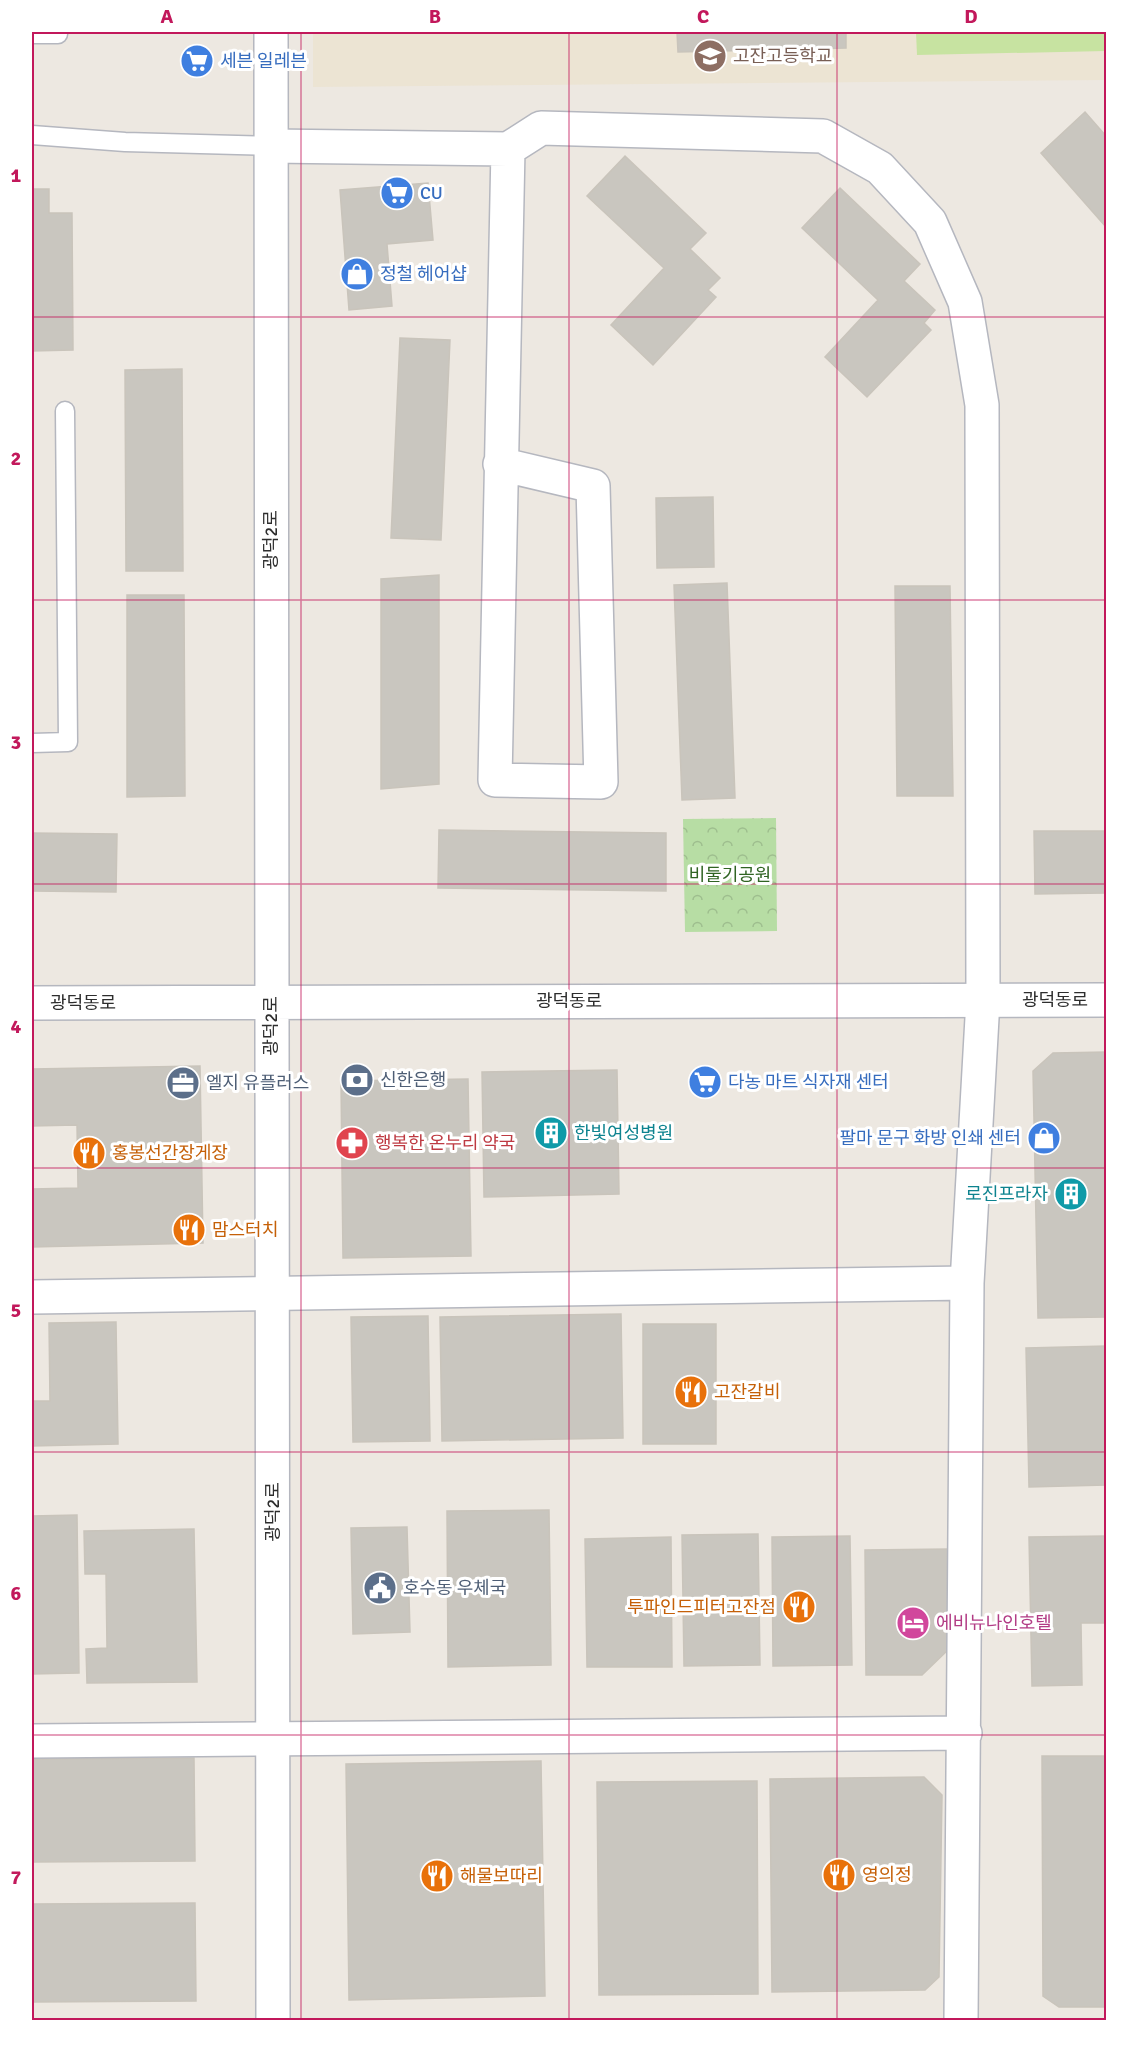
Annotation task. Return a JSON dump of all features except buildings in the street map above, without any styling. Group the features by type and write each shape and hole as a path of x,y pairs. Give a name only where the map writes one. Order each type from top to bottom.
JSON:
{"street":[{"name":"광덕2로","path":"271,32 273,2020"},
{"path":"271,146 508,149 541,128 823,136 880,168 930,222 965,302 982,405 983,1000 967,1283 961,2020"},
{"path":"500,464 593,486 601,782 495,780 500,464 508,149"},
{"name":"광덕동로","path":"32,1003 1107,1000"},
{"path":"32,1297 967,1283"},
{"path":"32,1741 965,1733"}],"lane":[{"path":"32,34 58,34 58,32"},
{"path":"32,135 125,142 271,146"},
{"path":"32,743 68,742 65,411"}],"shaded area":[{"name":"고잔고등학교","path":"313,32 1106,32 1106,80 313,87"}],"green space":[{"path":"916,32 1106,32 1106,51 917,55"},
{"name":"비둘기공원","path":"776,818 777,931 685,932 683,819"}],"place":[{"name":"고잔고등학교","path":"710,56"},
{"name":"세븐 일레븐","path":"197,61"},
{"name":"CU","path":"397,193"},
{"name":"정철 헤어샵","path":"357,274"},
{"name":"신한은행","path":"357,1080"},
{"name":"다농 마트 식자재 센터","path":"705,1082"},
{"name":"엘지 유플러스","path":"183,1083"},
{"name":"한빛여성병원","path":"551,1133"},
{"name":"팔마 문구 화방 인쇄 센터","path":"1044,1138"},
{"name":"행복한 온누리 약국","path":"352,1143"},
{"name":"홍봉선간장게장","path":"89,1153"},
{"name":"로진프라자","path":"1071,1194"},
{"name":"맘스터치","path":"189,1230"},
{"name":"고잔갈비","path":"691,1392"},
{"name":"호수동 우체국","path":"380,1588"},
{"name":"투파인드피터고잔점","path":"799,1607"},
{"name":"에비뉴나인호텔","path":"913,1623"},
{"name":"영의정","path":"839,1875"},
{"name":"해물보따리","path":"437,1876"}]}
